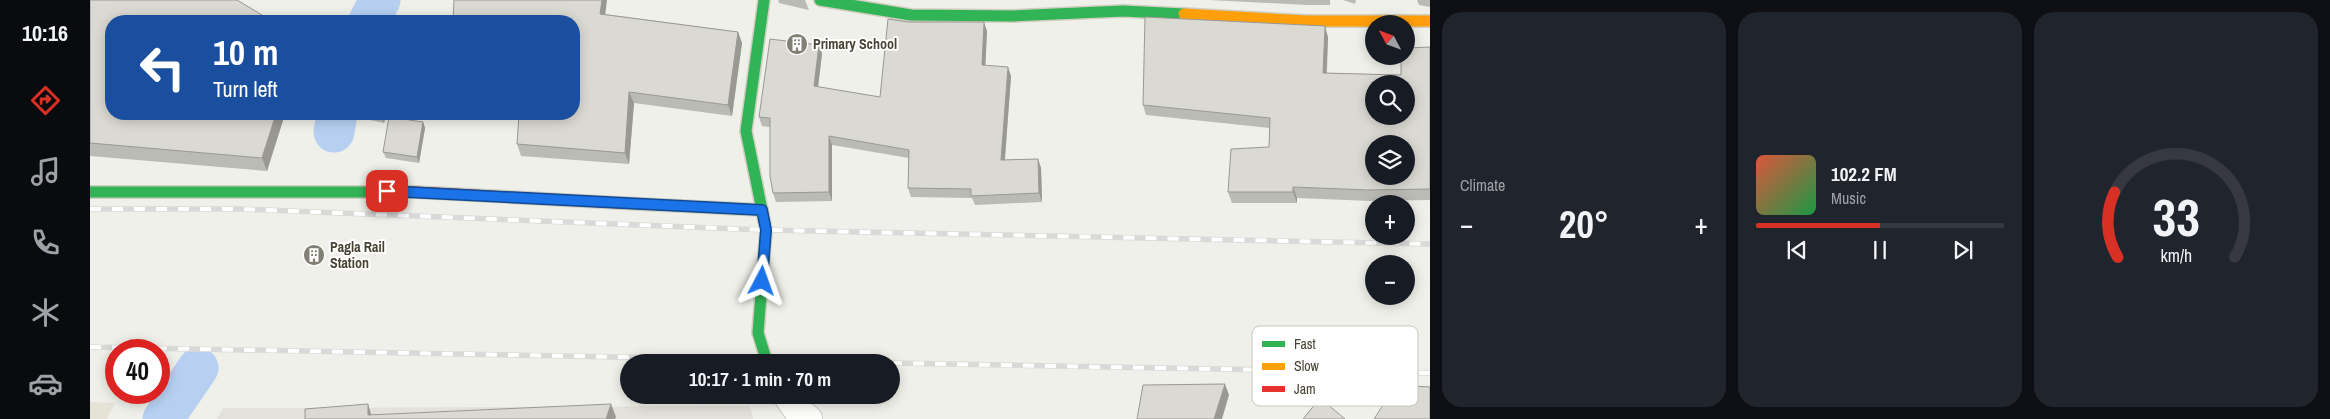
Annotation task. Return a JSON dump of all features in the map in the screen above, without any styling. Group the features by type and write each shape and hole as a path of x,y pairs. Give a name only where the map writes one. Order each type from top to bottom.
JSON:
{"street":[{"path":"764,0 746,131 766,230 758,333 765,354"},
{"path":"820,0 911,15 1013,16 1123,11 1307,20 1430,21"},
{"path":"90,192 387,191 762,210"},
{"path":"793,404 808,419"}],"shaded area":[{"path":"90,402 114,404 107,419 90,419"},
{"path":"750,406 753,419 217,419 223,408"}],"building":[{"path":"90,0 237,0 262,15 105,15 105,120 274,120 262,158 90,143"},
{"path":"454,0 602,0 600,14 738,32 728,105 629,92 625,153 517,144 519,120 580,120 580,15 453,15"},
{"path":"1145,17 1325,26 1323,73 1401,75 1401,65 1415,65 1415,48 1430,47 1430,189 1368,190 1293,187 1293,192 1228,192 1231,149 1269,147 1270,118 1143,105"},
{"path":"888,19 908,22 984,22 982,65 1008,67 1001,160 1038,159 1039,193 971,196 971,189 908,188 909,150 829,136 829,192 773,193 770,176 770,118 759,117 770,39 819,45 814,86 880,97"},
{"path":"388,120 423,122 417,157 383,152"},
{"path":"1225,384 1214,419 1137,419 1143,385"},
{"path":"1418,386 1430,387 1430,419 1374,419 1382,406 1418,406"},
{"path":"368,404 368,415 611,404 606,419 305,419 305,409"},
{"path":"1314,406 1330,406 1345,419 1303,419"}],"waterway":[{"path":"372,15 380,0"},
{"path":"334,132 336,120"},
{"path":"163,419 198,368"}],"railway":[{"path":"90,209 240,209 766,230 1430,244"},
{"path":"90,347 620,357"},
{"path":"900,363 1252,370"},
{"path":"1418,373 1430,373"}],"traffic: fast":[{"path":"764,0 746,131 766,230 758,333 765,354"},
{"path":"820,0 911,15 1013,16 1123,11 1184,14"},
{"path":"90,192 415,192"},
{"path":"620,203 762,210"}],"traffic: slow":[{"path":"1184,14 1307,21 1430,21"}],"traffic: jam":[{"path":"415,192 620,203"}],"place":[{"name":"Primary School","path":"797,44"},
{"name":"Pagla Rail Station","path":"314,255"}],"route":[{"path":"387,191 762,210 766,230 762,281"}]}
